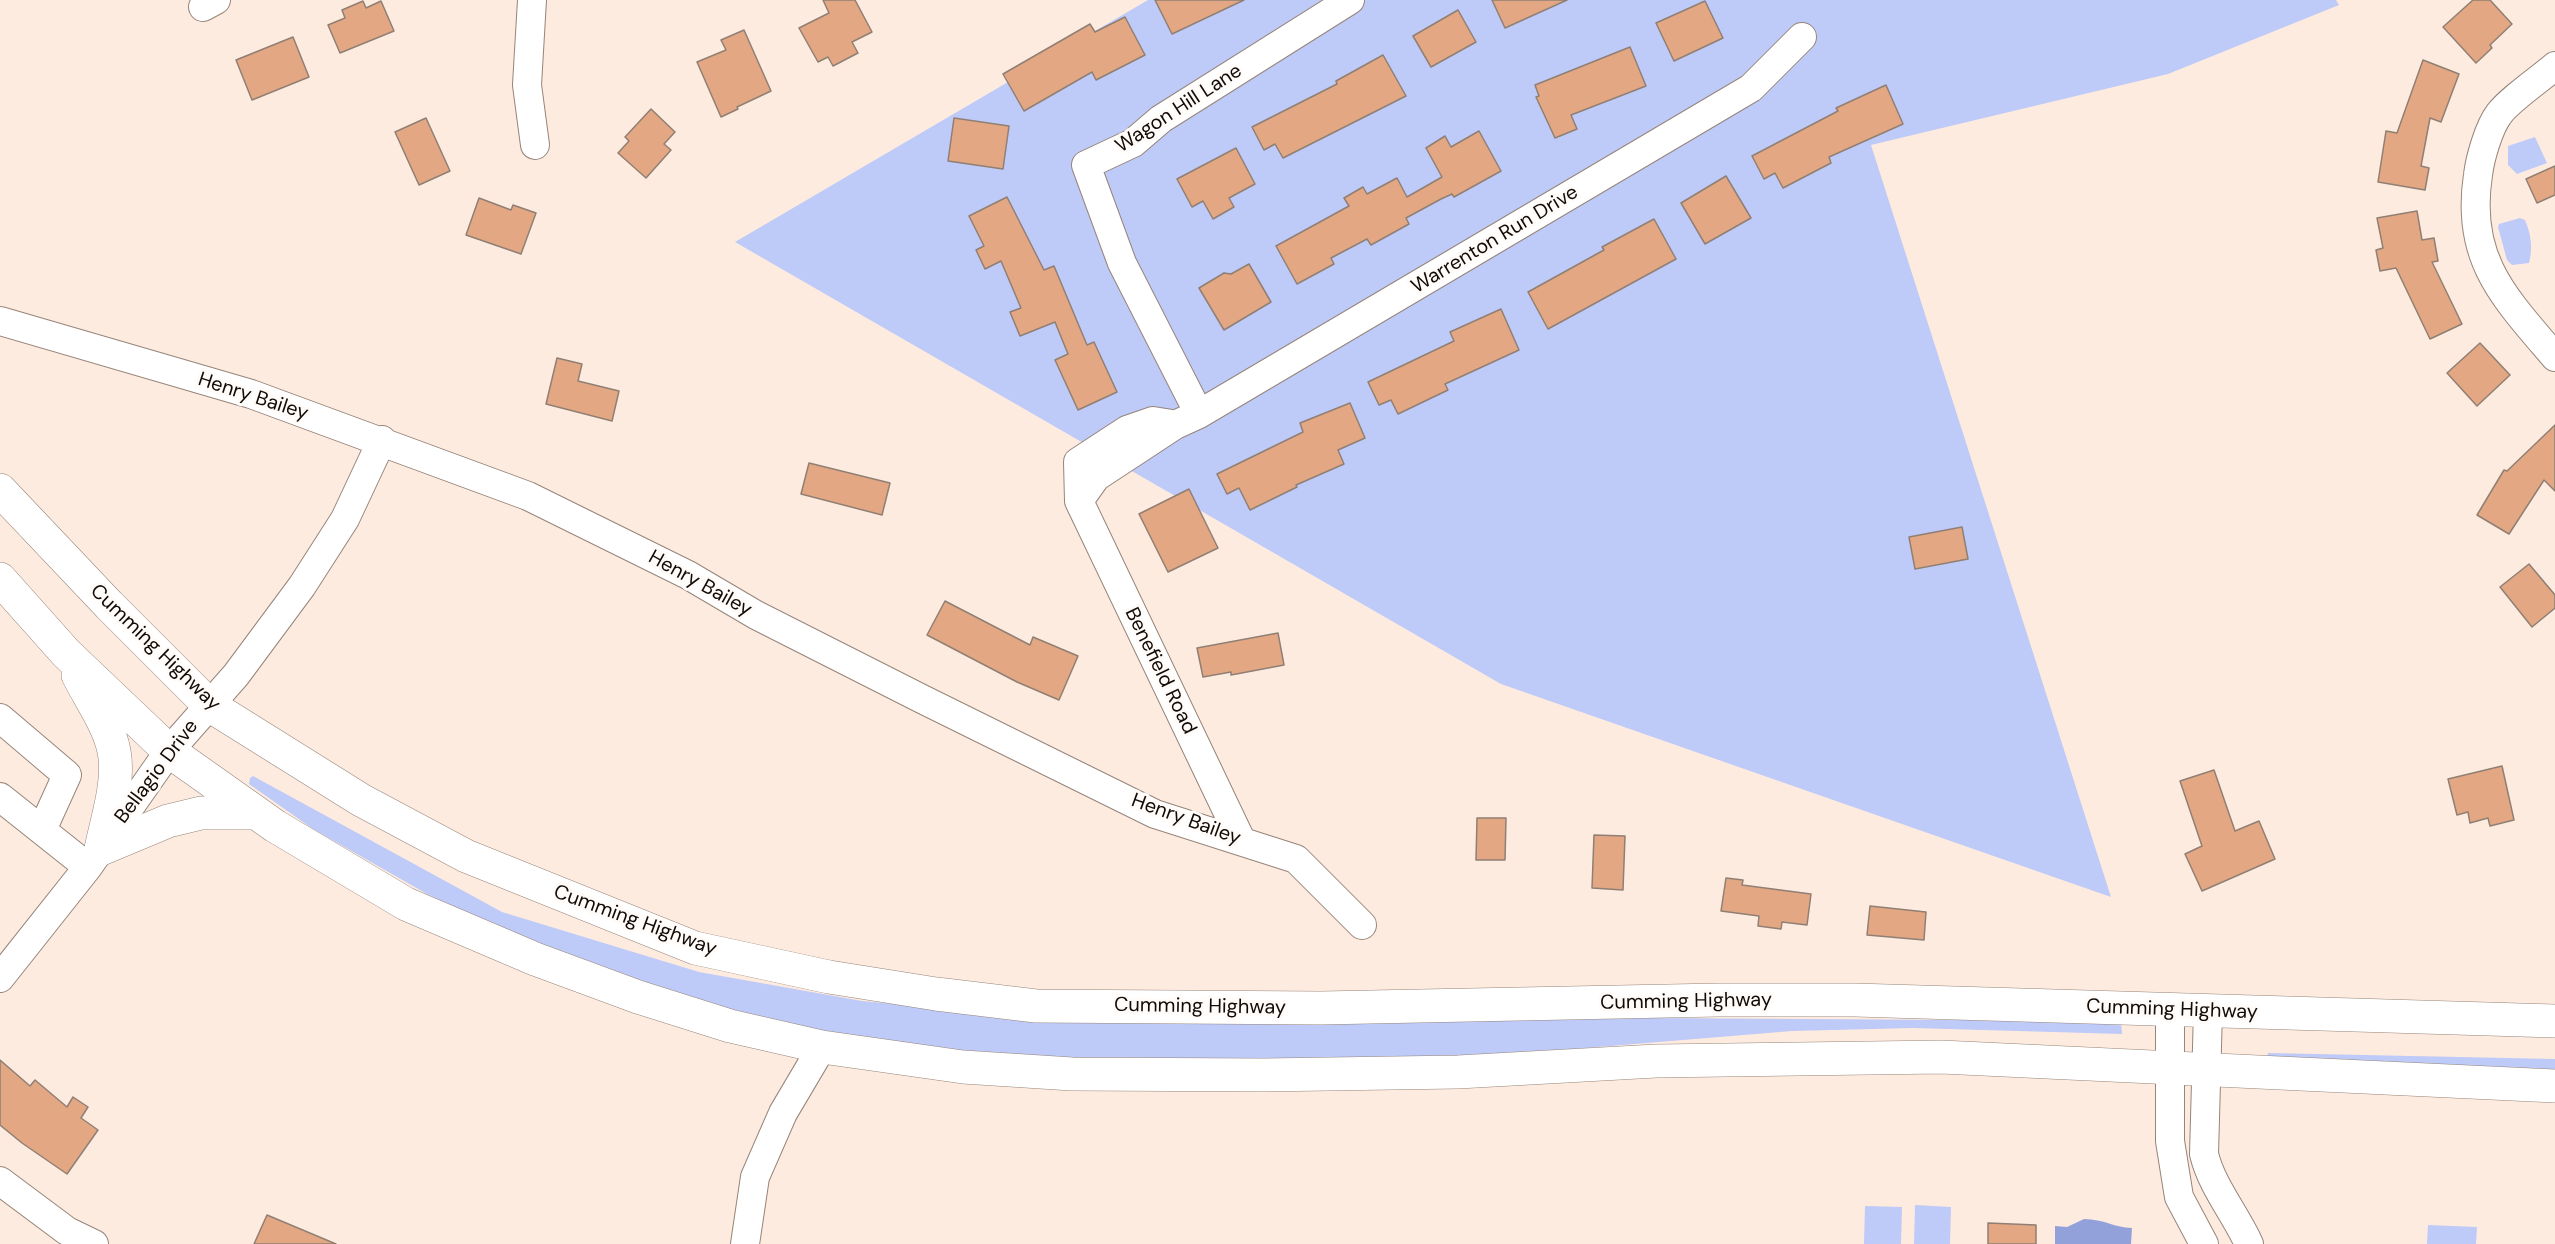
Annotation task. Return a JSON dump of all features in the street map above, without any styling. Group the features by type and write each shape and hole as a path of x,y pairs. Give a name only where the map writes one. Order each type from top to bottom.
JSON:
{"highway":[{"name":"Cumming Highway","path":"0,490 109,605 209,705 361,800 466,856 695,948 829,977 915,991 1036,1006 1320,1008 1718,1000 1855,1000 2555,1021"},
{"path":"0,579 66,652 169,751 256,813 406,904 535,959 638,997 730,1026 822,1047 963,1067 1072,1074 1264,1075 1458,1072 1656,1061 1941,1057 2555,1086"},
{"path":"66,652 103,722 114,751 113,787 94,858"},
{"path":"94,858 168,821 201,813 256,813"}],"street":[{"path":"532,0 527,85 535,145"},
{"name":"Wagon Hill Lane","path":"1187,419 1122,263 1086,165 1133,143 1161,119 1350,0"},
{"name":"Warrenton Run Drive","path":"1079,501 1096,477 1131,440 1187,419 1751,88 1802,37"},
{"path":"2550,79 2498,114 2480,159 2474,202 2483,257 2502,295 2555,356"},
{"name":"Henry Bailey","path":"0,321 251,394 382,440 528,496 688,575 756,615 913,695 1155,814 1296,859 1362,925"},
{"name":"Bellagio Drive","path":"5,960 94,858 169,751 236,675 345,519 382,440"},
{"name":"Benefield Road","path":"1079,501 1241,840"},
{"path":"0,718 67,775 42,831"},
{"path":"0,797 42,831 94,858"},
{"path":"2170,1009 2170,1141 2180,1197 2204,1244"},
{"path":"2208,1011 2204,1154 2209,1174 2249,1244"},
{"path":"745,1244 755,1177 783,1113 822,1047"},
{"path":"0,1181 67,1231 94,1244"},
{"path":"2190,1219 2227,1203"}],"shaded area":[{"path":"1148,0 2336,0 2339,5 2168,74 1871,145 2111,897 1501,684 735,242"},
{"path":"2535,137 2547,163 2517,174 2508,165 2508,146"},
{"path":"2520,218 2525,220 2531,241 2529,263 2512,265 2507,260 2498,227 2499,224"},
{"path":"253,776 502,912 699,972 862,1001 1058,1019 1336,1016 2121,1021 2122,1034 1913,1028 1792,1031 1465,1058 1185,1061 971,1055 790,1026 697,1002 501,929 427,894 313,829 249,784"},
{"path":"2268,1053 2555,1059 2555,1077 2267,1065"},
{"path":"1915,1205 1951,1207 1950,1244 1914,1244"},
{"path":"1865,1206 1902,1207 1901,1244 1864,1244"},
{"path":"2084,1219 2132,1228 2131,1244 2055,1244 2055,1226 2067,1227"},
{"path":"2428,1225 2477,1227 2476,1244 2427,1244"}],"building":[{"path":"823,0 855,0 872,32 852,42 858,53 833,66 828,57 818,62 799,28 829,13"},
{"path":"1155,0 1244,0 1172,34"},
{"path":"1492,0 1567,0 1505,28"},
{"path":"2473,0 2490,0 2512,24 2490,45 2492,48 2476,63 2443,27"},
{"path":"363,1 366,8 381,1 394,31 340,53 328,25 345,18 342,10"},
{"path":"1705,1 1723,38 1674,61 1656,23"},
{"path":"1458,10 1476,42 1431,67 1413,36"},
{"path":"1125,17 1145,55 1096,80 1092,72 1024,111 1003,74 1090,24 1095,32"},
{"path":"744,30 771,91 721,117 697,62 726,50 721,40"},
{"path":"293,37 309,77 252,100 236,60"},
{"path":"1630,47 1646,86 1571,115 1577,129 1555,138 1536,97 1539,96 1535,85"},
{"path":"1383,55 1406,96 1283,158 1275,144 1264,150 1252,127 1337,84 1336,81"},
{"path":"2423,60 2459,74 2441,122 2430,118 2421,166 2429,168 2425,190 2378,182 2386,131 2397,133"},
{"path":"1886,85 1903,124 1829,157 1831,163 1783,188 1775,173 1764,179 1752,156 1838,111 1836,108"},
{"path":"651,109 675,132 664,144 671,150 646,178 618,153 629,141 625,137"},
{"path":"426,118 450,171 419,185 395,132"},
{"path":"954,118 1009,126 1003,169 948,161"},
{"path":"1479,131 1501,171 1454,197 1452,194 1406,218 1409,224 1371,245 1367,239 1331,258 1334,264 1297,284 1276,246 1349,206 1344,198 1363,187 1367,194 1397,178 1407,197 1442,177 1426,148 1445,136 1451,147"},
{"path":"1236,148 1255,184 1229,198 1234,207 1213,219 1203,201 1192,207 1177,179"},
{"path":"2555,166 2555,195 2537,203 2526,179"},
{"path":"1726,176 1751,218 1705,244 1681,203"},
{"path":"1007,197 1044,270 1054,266 1087,345 1094,342 1117,392 1078,410 1055,360 1068,354 1055,322 1020,336 1010,312 1021,308 1001,261 985,269 976,250 984,246 969,216"},
{"path":"479,198 511,210 513,205 536,213 521,254 466,235"},
{"path":"2417,211 2422,240 2434,238 2438,261 2432,262 2462,324 2430,339 2396,268 2380,271 2376,250 2383,248 2377,218"},
{"path":"1654,219 1676,259 1548,329 1528,292 1604,250 1602,247"},
{"path":"1249,264 1271,302 1224,330 1199,288 1224,273 1231,274"},
{"path":"1501,309 1519,350 1445,384 1448,390 1398,414 1391,400 1379,405 1368,382 1454,341 1450,332"},
{"path":"2480,343 2510,375 2477,406 2447,373"},
{"path":"557,358 582,364 578,381 619,391 612,421 546,404"},
{"path":"1350,403 1365,438 1338,450 1344,464 1296,485 1297,487 1250,510 1239,488 1227,494 1217,474 1303,432 1300,423"},
{"path":"2555,425 2555,491 2544,480 2509,534 2477,515 2504,470 2507,471"},
{"path":"809,463 890,483 882,515 801,494"},
{"path":"1189,489 1218,548 1168,572 1139,514"},
{"path":"1962,527 1968,559 1915,569 1909,537"},
{"path":"2529,564 2555,595 2555,608 2532,627 2500,587"},
{"path":"945,601 1030,645 1033,637 1078,656 1059,700 1017,682 927,635"},
{"path":"1278,633 1284,665 1231,675 1231,672 1203,677 1197,648"},
{"path":"2502,766 2514,820 2490,826 2488,818 2470,823 2468,812 2457,815 2448,779"},
{"path":"2214,770 2235,831 2259,821 2275,859 2202,891 2185,854 2202,846 2180,781"},
{"path":"1477,818 1506,818 1505,860 1476,860"},
{"path":"1594,835 1625,836 1623,890 1592,888"},
{"path":"1726,878 1743,880 1742,885 1811,894 1807,925 1782,922 1781,929 1758,926 1759,916 1721,911"},
{"path":"1870,906 1926,912 1924,940 1867,935"},
{"path":"0,1060 30,1086 35,1080 67,1107 73,1097 88,1107 81,1118 98,1130 67,1174 0,1125"},
{"path":"267,1215 336,1244 254,1244"},
{"path":"1988,1223 2036,1225 2036,1244 1988,1244"}]}
